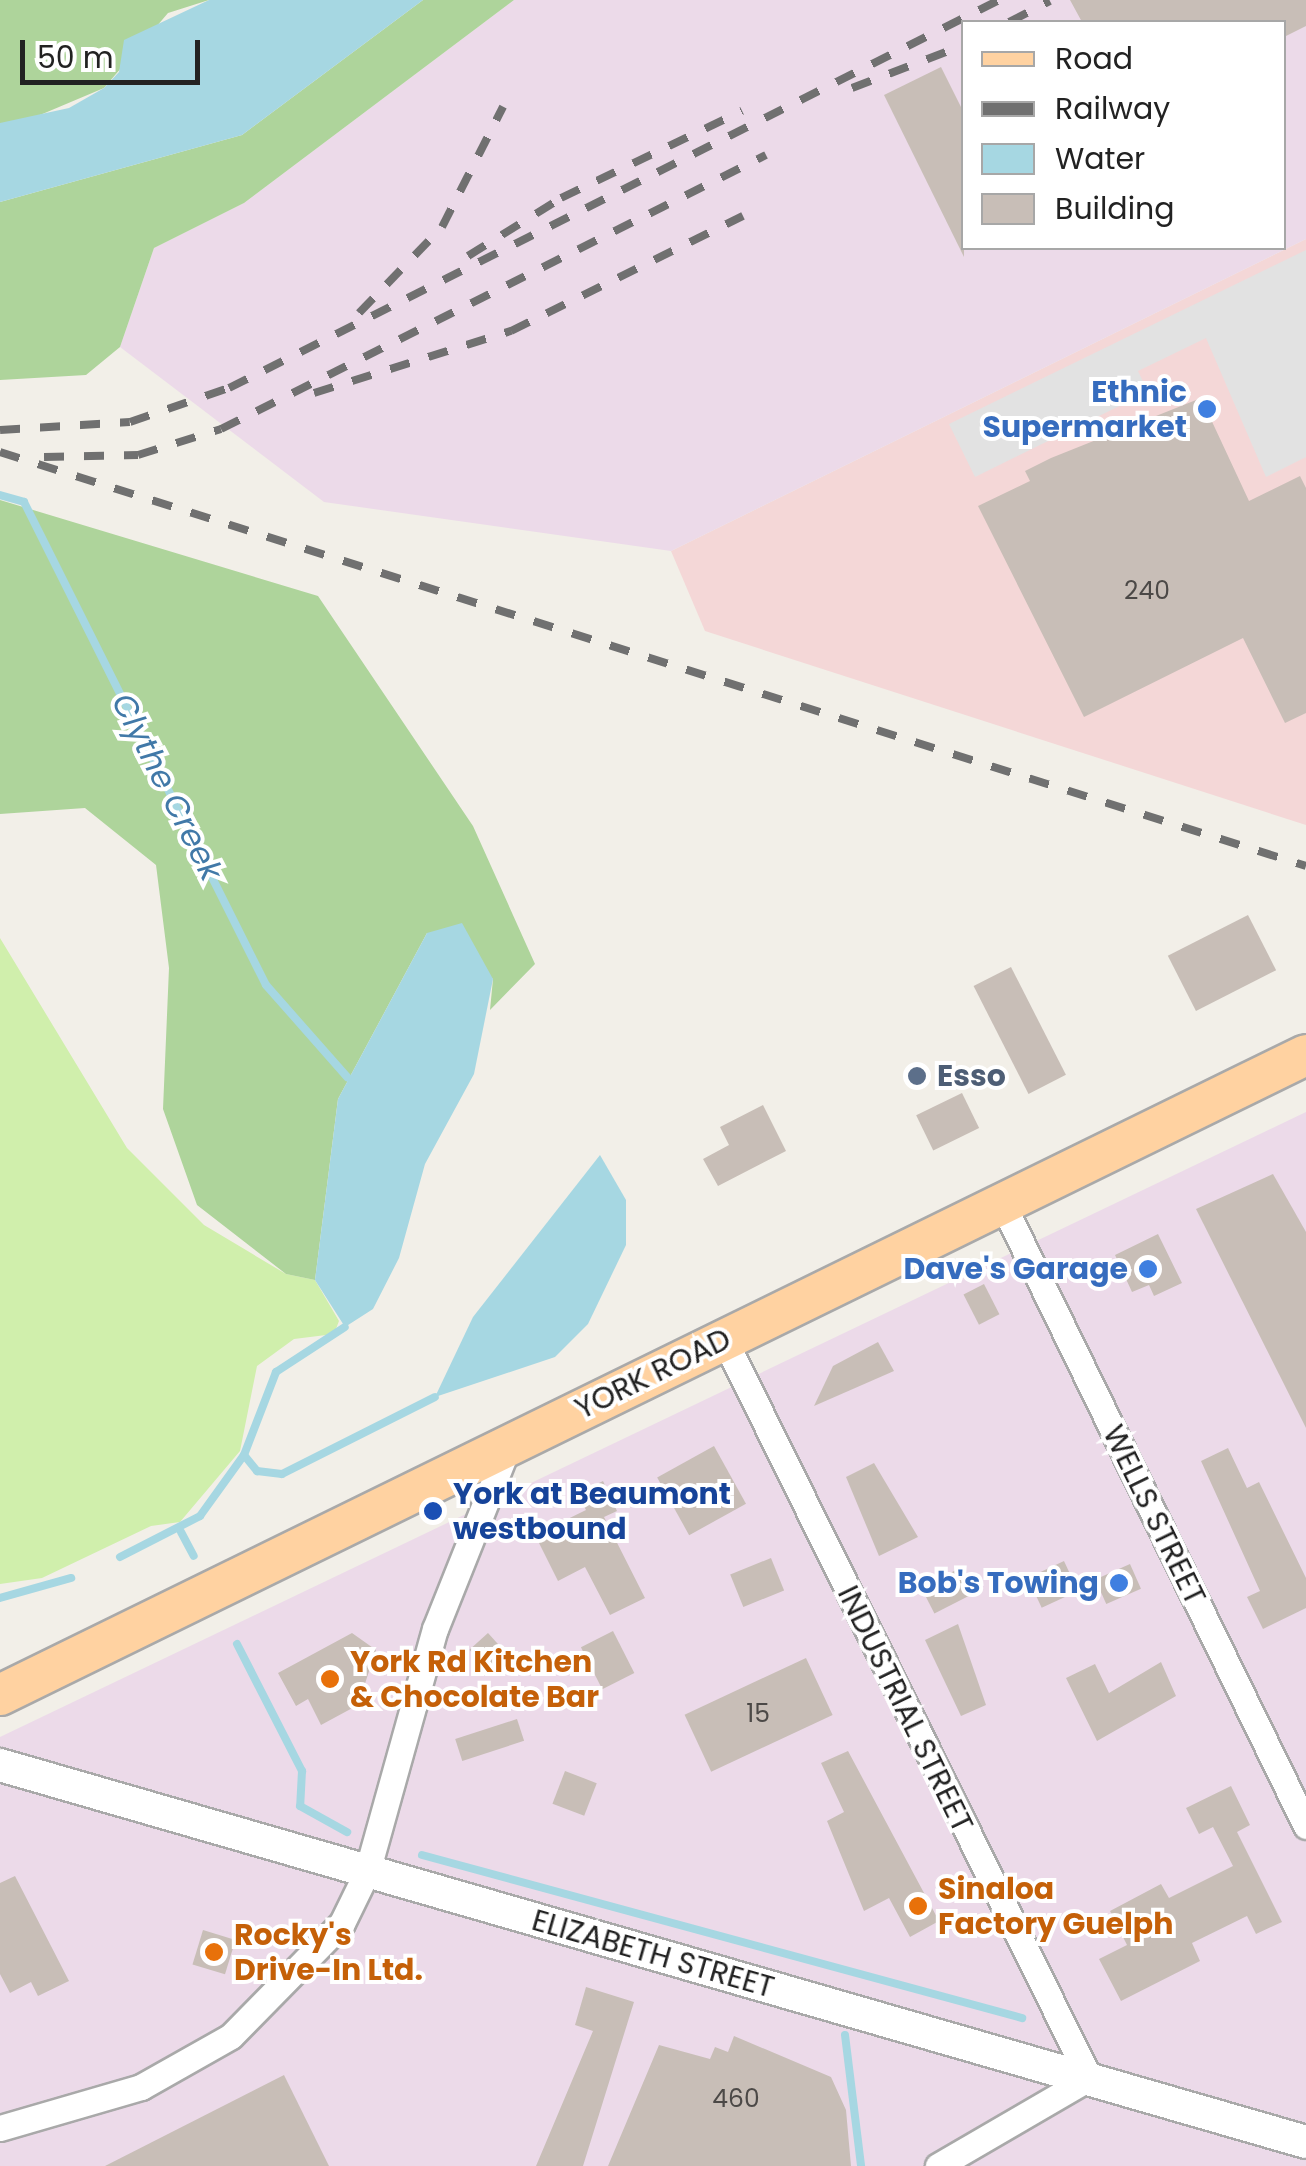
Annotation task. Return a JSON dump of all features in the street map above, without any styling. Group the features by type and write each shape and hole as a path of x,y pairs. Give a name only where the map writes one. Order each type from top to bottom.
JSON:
{"main road":[{"name":"YORK ROAD","path":"0,1695 1306,1055"}],"street":[{"name":"WELLS STREET","path":"1003,1205 1306,1826"},
{"name":"INDUSTRIAL STREET","path":"724,1339 1089,2078"},
{"path":"0,2128 98,2104 231,2036 342,1923 366,1872 430,1645 510,1444"},
{"name":"ELIZABETH STREET","path":"0,1765 1306,2142"},
{"path":"938,2166 1089,2078"}],"shaded area":[{"path":"514,0 1306,0 1306,239 1286,249 1286,20 961,20 961,250 1284,250 671,551 324,502 120,347 154,248 244,203"},
{"path":"1306,239 1306,825 705,631 671,551"},
{"path":"1306,250 1306,457 1266,477 1206,338 1138,371 1148,392 975,477 949,424"},
{"path":"1306,1112 1306,2166 0,2166 0,1737"}],"green space":[{"path":"0,0 209,0 168,13 104,88 14,126 0,123"},
{"path":"423,0 514,0 244,203 154,248 120,347 86,375 0,380 0,202 242,135"},
{"path":"0,500 318,596 473,826 535,964 490,1010 493,979 427,933 338,1099 315,1280 286,1274 197,1205 163,1109 169,968 156,865 85,808 0,814"},
{"path":"0,938 127,1148 204,1225 286,1274 315,1280 339,1321 334,1334 294,1339 257,1366 240,1451 180,1522 151,1526 42,1578 0,1584"}],"water":[{"path":"209,0 423,0 242,135 0,202 0,123 69,108 104,88 119,72 124,40"},
{"path":"462,923 493,979 474,1074 425,1164 399,1258 373,1309 345,1327 315,1280 338,1099 427,933"},
{"path":"600,1155 626,1200 626,1245 588,1324 555,1357 435,1397 473,1317"}],"building":[{"path":"1070,0 1306,0 1306,26 1286,36 1286,20 1081,20"},
{"path":"941,67 961,107 964,257 884,95"},
{"path":"1201,398 1249,501 1300,476 1306,488 1306,713 1285,723 1243,638 1084,717 978,506 1030,481 1025,471 1051,458"},
{"path":"1248,915 1276,970 1196,1011 1168,956"},
{"path":"1011,967 1066,1075 1029,1094 974,986"},
{"path":"962,1093 979,1128 933,1150 916,1115"},
{"path":"763,1105 786,1151 718,1186 703,1159 729,1145 720,1127"},
{"path":"1273,1174 1306,1232 1306,1428 1196,1209"},
{"name":"Dave's Garage","path":"1158,1234 1182,1283 1154,1296 1149,1285 1132,1292 1115,1255"},
{"path":"984,1284 999,1314 979,1325 964,1294"},
{"path":"878,1342 894,1371 814,1406 833,1366"},
{"path":"714,1446 746,1504 689,1535 657,1478"},
{"path":"1228,1448 1247,1488 1259,1482 1306,1578 1306,1608 1263,1629 1247,1597 1260,1591 1201,1461"},
{"path":"874,1463 918,1537 879,1556 846,1477"},
{"path":"603,1481 617,1511 604,1517 645,1598 610,1615 585,1567 558,1581 535,1535 586,1510 577,1494"},
{"path":"771,1558 784,1590 743,1607 730,1574"},
{"path":"1064,1561 1078,1591 1042,1608 1028,1578"},
{"path":"1130,1564 1141,1589 1106,1604 1095,1579"},
{"path":"956,1570 969,1596 934,1614 921,1588"},
{"path":"958,1624 986,1705 961,1716 925,1640"},
{"path":"613,1631 634,1673 602,1689 581,1647"},
{"path":"352,1633 376,1650 358,1705 321,1725 308,1699 296,1706 278,1673"},
{"path":"488,1633 509,1656 490,1673 469,1650"},
{"path":"806,1658 833,1715 711,1772 685,1715"},
{"path":"1161,1662 1176,1696 1097,1741 1066,1678 1095,1664 1109,1693"},
{"path":"517,1719 524,1741 462,1761 455,1739"},
{"path":"848,1751 939,1921 910,1937 889,1898 864,1911 827,1821 844,1812 821,1763"},
{"path":"565,1771 597,1783 584,1816 552,1804"},
{"path":"1231,1786 1250,1825 1237,1832 1282,1922 1256,1934 1247,1916 1192,1943 1200,1961 1121,2001 1099,1959 1127,1945 1110,1911 1161,1884 1169,1898 1233,1866 1213,1827 1199,1834 1186,1808"},
{"path":"15,1876 69,1981 38,1996 31,1982 10,1993 0,1974 0,1883"},
{"name":"Rocky's Drive-In Ltd.","path":"203,1930 236,1940 225,1974 192,1964"},
{"path":"586,1987 634,2002 583,2166 536,2166 593,2031 575,2025"},
{"path":"734,2036 831,2077 846,2110 851,2166 608,2166 659,2045 710,2059 715,2047 728,2052"},
{"path":"284,2075 329,2166 105,2166"}],"waterway":[{"name":"Clythe Creek","path":"0,495 24,502 266,985 347,1077"},
{"name":"Clythe Creek","path":"120,1557 200,1516 244,1455 276,1372 345,1327"},
{"path":"244,1455 257,1471 282,1474 435,1397"},
{"path":"181,1532 194,1556"},
{"name":"Clythe Creek","path":"0,1598 71,1578"},
{"path":"237,1644 302,1771 300,1806 347,1832"},
{"path":"422,1855 1022,2018"},
{"path":"845,2035 861,2166"}],"railway":[{"path":"0,430 130,422 229,388 999,0"},
{"path":"1013,20 1050,1"},
{"path":"852,88 961,46"},
{"path":"359,313 442,227 503,107"},
{"path":"468,256 561,198 742,111"},
{"path":"44,457 138,455 221,429 766,155"},
{"path":"314,393 511,331 743,216"},
{"path":"0,452 1306,866"}],"place":[{"name":"Ethnic Supermarket","path":"1207,409"},
{"name":"Esso","path":"917,1076"},
{"name":"Dave's Garage","path":"1148,1269"},
{"name":"York at Beaumont westbound","path":"433,1511"},
{"name":"Bob's Towing","path":"1119,1583"},
{"name":"York Rd Kitchen & Chocolate Bar","path":"330,1679"},
{"name":"Sinaloa Factory Guelph","path":"918,1906"},
{"name":"Rocky's Drive-In Ltd.","path":"214,1952"}]}
